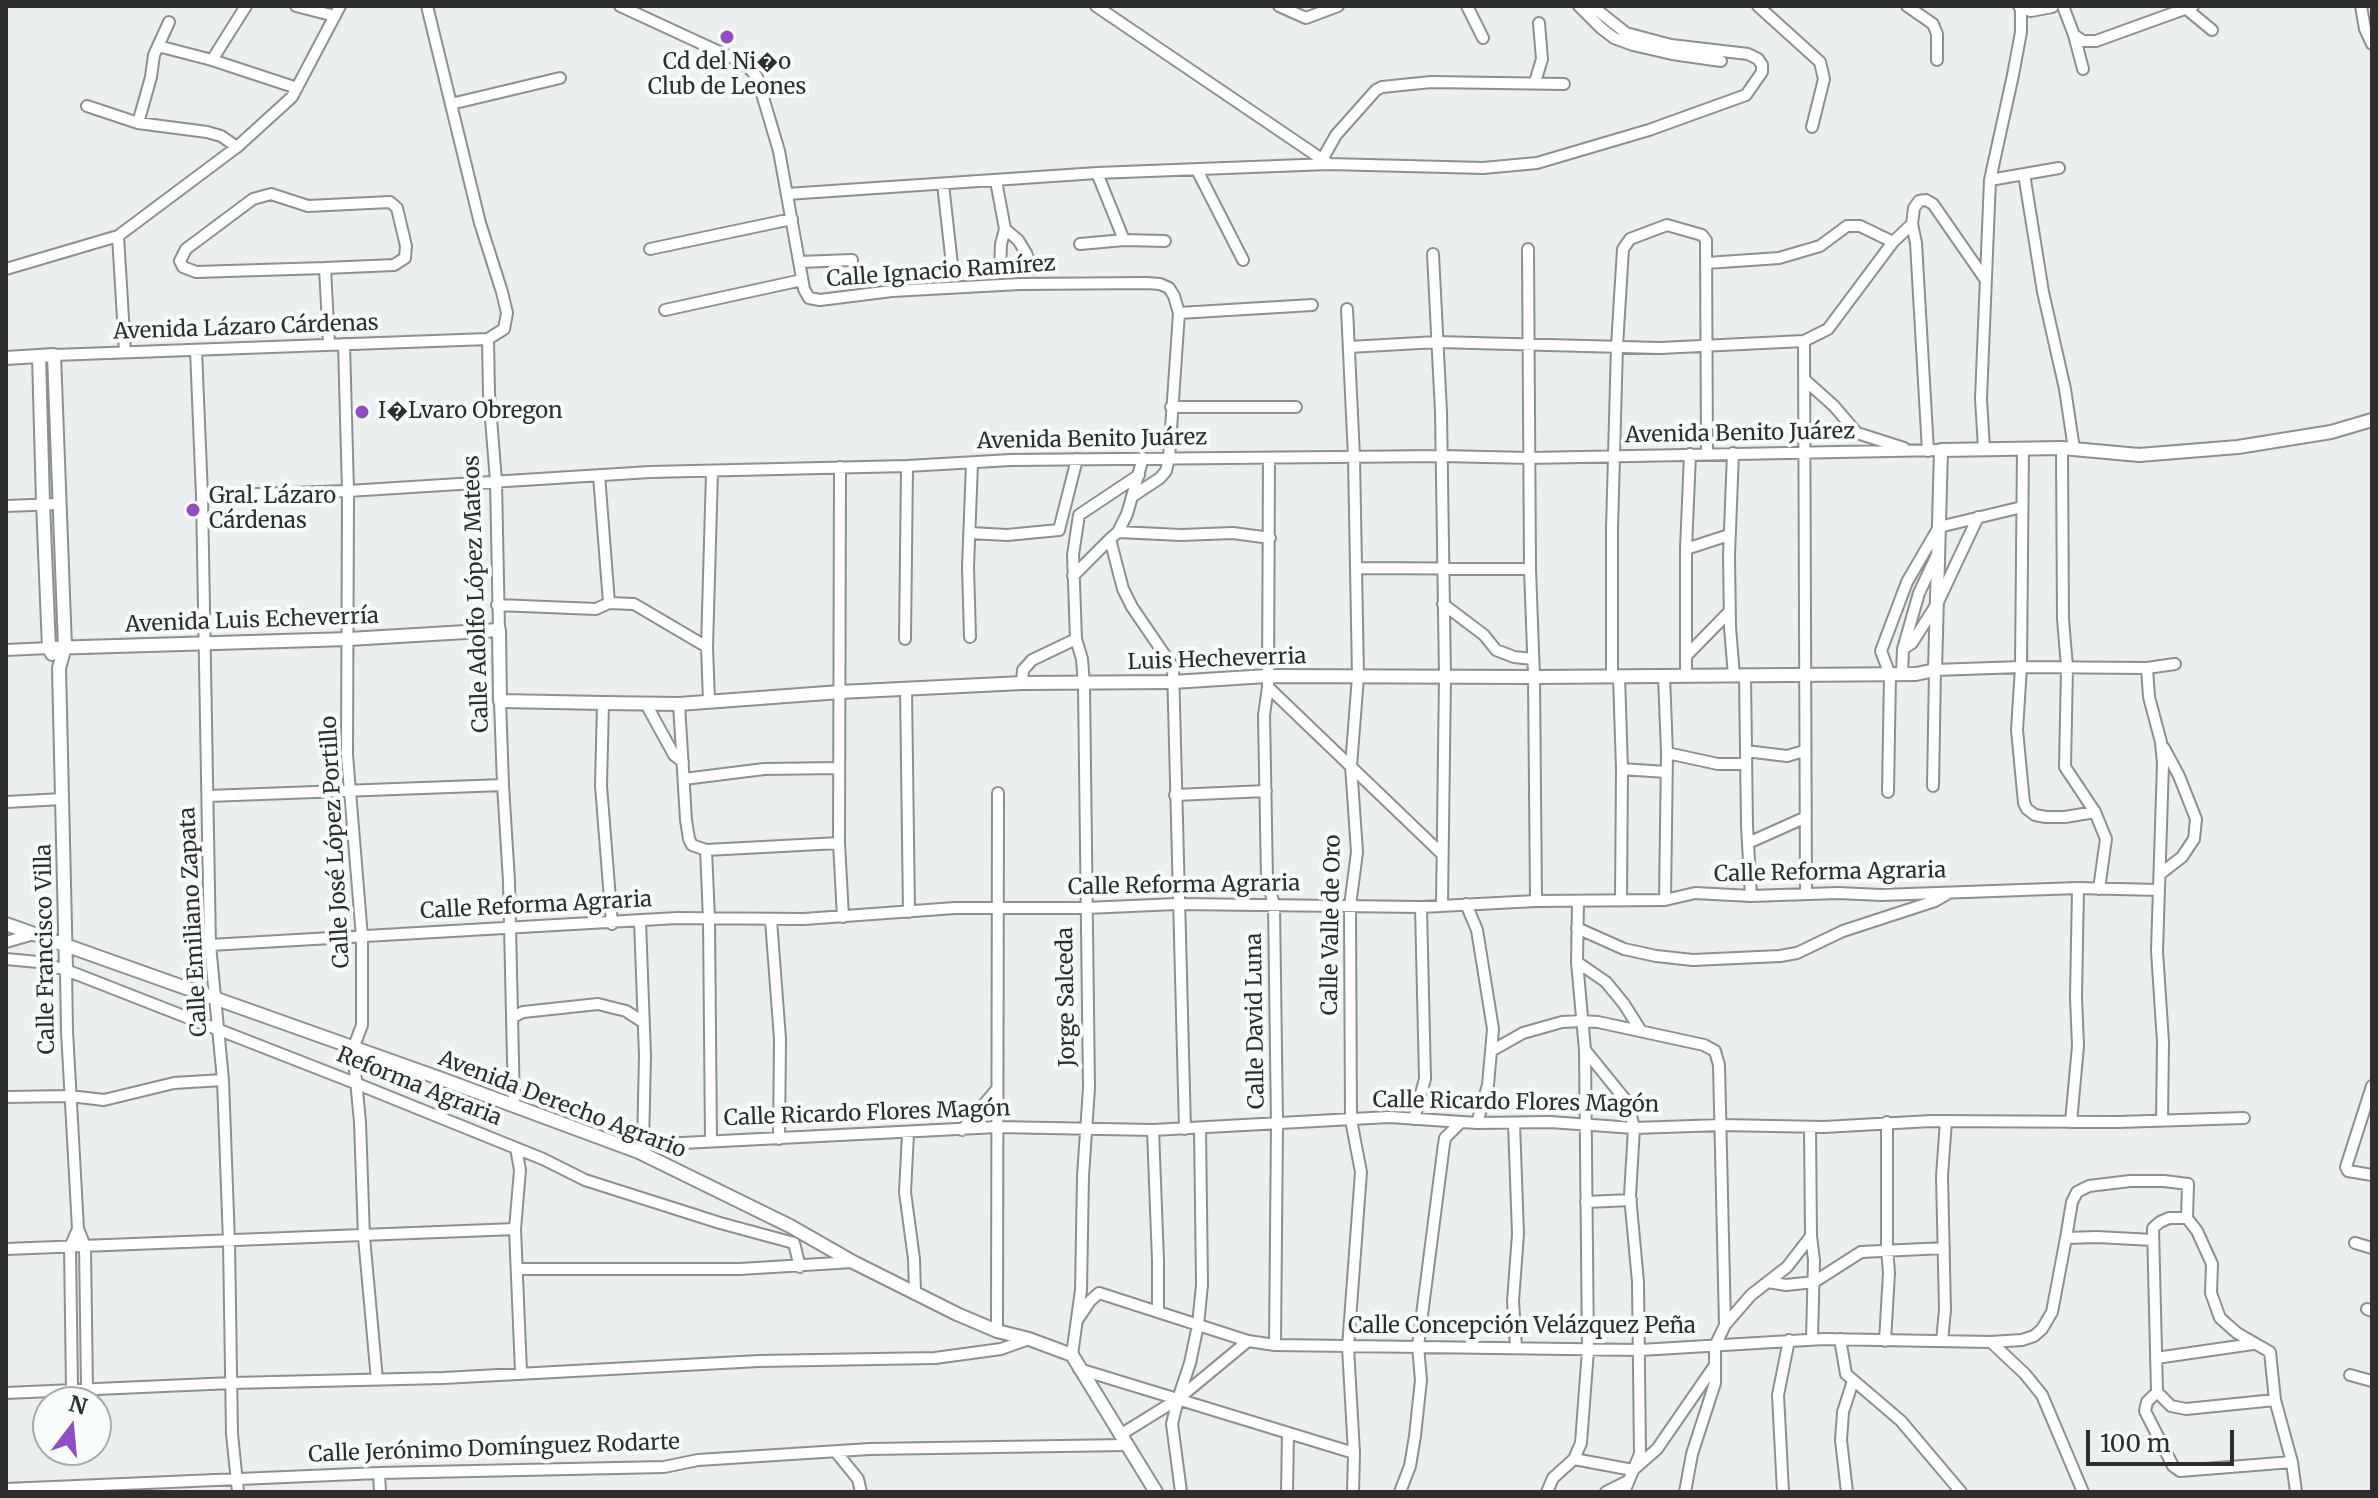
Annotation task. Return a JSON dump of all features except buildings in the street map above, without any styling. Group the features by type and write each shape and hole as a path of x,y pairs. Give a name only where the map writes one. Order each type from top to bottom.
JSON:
{"street":[{"path":"212,60 246,6"},
{"path":"6,269 118,236 237,147 285,104 297,88 337,11 296,6"},
{"path":"427,6 480,223 507,313 504,329 488,339"},
{"name":"Calle Ignacio Ramírez","path":"620,6 749,68 757,77 779,151 802,280 809,298 820,300 892,291 1020,284 1147,283 1169,288 1179,313"},
{"path":"1096,6 1326,161"},
{"path":"1279,6 1306,18 1338,6"},
{"path":"1467,6 1483,38"},
{"path":"1579,6 1601,28 1623,41 1672,54 1721,61"},
{"path":"787,194 1326,161 1483,168 1537,163 1649,130 1746,95 1762,72 1758,59 1748,54 1671,45 1626,33 1592,6"},
{"path":"1758,6 1820,62 1824,79 1812,127"},
{"path":"1907,6 1933,24 1937,34 1937,60"},
{"path":"1984,448 1981,399 1990,180 2021,32 2020,6 2031,10 2052,6"},
{"path":"2063,6 2083,69"},
{"path":"2361,6 2365,29 2372,44"},
{"path":"2074,35 2083,41 2096,41 2187,7 2212,30"},
{"path":"138,123 158,46 169,22"},
{"path":"1535,82 1542,59 1539,23"},
{"path":"158,46 297,88"},
{"path":"451,104 560,78"},
{"path":"1326,161 1336,135 1382,87 1431,82 1564,84"},
{"path":"87,106 138,123 207,132 221,136 237,147"},
{"path":"1990,180 2059,168"},
{"path":"1197,170 1243,260"},
{"path":"1097,173 1124,240"},
{"path":"2024,174 2043,292 2065,389 2068,449 2063,619 2067,667 2065,767 2095,812 2106,839 2099,889"},
{"path":"996,181 1005,229 1000,271"},
{"path":"943,184 953,274"},
{"path":"271,194 308,206 385,201 394,205 406,246 405,258 394,265 325,268 196,272 187,270 180,261 186,249 262,195 271,194"},
{"path":"1928,451 1916,243 1912,224 1914,208 1919,201 1926,200 1933,204 1985,280"},
{"path":"650,249 792,219"},
{"path":"1349,347 1437,342 1660,348 1804,341 1828,329 1893,242 1912,224"},
{"path":"1621,899 1622,769 1616,676 1614,456 1623,249 1630,239 1667,225 1702,235 1706,240 1707,453"},
{"path":"1707,263 1779,258 1820,246 1847,226 1860,226 1893,242"},
{"path":"1005,229 1018,240 1032,269"},
{"path":"118,236 125,352"},
{"path":"1080,244 1124,240 1165,241"},
{"path":"1528,249 1536,901"},
{"path":"1433,254 1442,456 1445,677 1442,904"},
{"path":"799,262 852,260"},
{"path":"325,268 329,344"},
{"path":"665,310 802,280"},
{"path":"1133,496 1166,471 1179,313 1312,305"},
{"name":"Calle Valle de Oro","path":"1347,309 1354,457 1358,677 1351,766 1357,852 1350,906 1351,1120 1361,1172 1348,1347 1353,1492"},
{"name":"Avenida Lázaro Cárdenas","path":"6,358 488,339"},
{"name":"Calle Adolfo López Mateos","path":"488,339 496,481 497,605 511,928 514,1105"},
{"path":"1804,341 1806,894"},
{"name":"Calle José López Portillo","path":"344,344 348,491 347,755 362,937 362,1025 353,1049 355,1083"},
{"name":"Calle Emiliano Zapata","path":"196,350 202,496 210,945 223,1080 232,1434 238,1492"},
{"name":"Calle Francisco Villa","path":"54,355 65,647 59,668 70,1096 78,1229 85,1246 87,1386"},
{"name":"Calle Francisco Villa","path":"39,356 49,648 59,668"},
{"path":"1806,381 1834,406 1857,433 1914,451"},
{"path":"1171,407 1296,407"},
{"name":"Avenida Benito Juárez","path":"202,496 348,491 599,475 1077,459 1530,458 1984,448 2068,449 2139,455 2238,447 2331,432 2372,420"},
{"path":"2023,448 2021,667 2017,730 2024,803 2035,815 2046,817 2095,812"},
{"path":"1933,786 1941,450"},
{"path":"1733,453 1729,535 1730,611 1740,676 1746,751 1751,896"},
{"path":"1686,676 1690,454"},
{"path":"1073,576 1114,535 1133,496 1143,458"},
{"name":"Calle David Luna","path":"1269,458 1268,681 1264,715 1267,879 1274,905 1277,1124 1275,1345"},
{"path":"1059,530 1077,459"},
{"path":"970,637 968,567 972,463"},
{"path":"905,639 907,466"},
{"path":"840,467 839,843 843,917"},
{"path":"709,701 707,647 712,472"},
{"path":"599,475 609,603"},
{"path":"970,533 1007,535 1059,530 1139,475"},
{"path":"6,506 58,504"},
{"path":"1896,675 1881,651 1907,582 1939,527 2022,507"},
{"name":"Jorge Salceda","path":"1072,1355 1078,1319 1089,1088 1084,685 1082,659 1076,639 1073,576 1079,515"},
{"path":"1903,649 1912,643 1938,602 1978,517"},
{"path":"1114,535 1233,533 1270,538"},
{"path":"1114,535 1123,589 1144,628 1171,661 1185,1129"},
{"path":"1686,549 1729,535"},
{"path":"1888,792 1896,675 1919,593 1939,552"},
{"path":"1357,568 1530,569"},
{"path":"497,605 596,609 609,603 634,604 707,647"},
{"path":"1443,604 1484,635 1496,650 1514,657 1533,659"},
{"path":"1686,656 1730,611"},
{"name":"Avenida Luis Echeverría","path":"6,650 349,639 499,630"},
{"path":"1022,683 1023,670 1032,660 1076,639"},
{"path":"1935,670 2147,668 2175,664"},
{"path":"2147,668 2149,697 2161,742 2196,819 2194,839 2182,857 2160,874"},
{"name":"Luis Hecheverria","path":"500,701 679,704 1022,683 1084,685 1358,677 1896,675 1935,670"},
{"path":"1664,676 1667,753 1665,900"},
{"path":"1268,681 1442,854"},
{"path":"906,689 909,912"},
{"path":"603,703 601,786 612,924"},
{"path":"646,704 674,755 683,762"},
{"path":"679,704 686,820 692,845 706,850 839,843"},
{"path":"2161,742 2157,951 2163,1042 2162,1121"},
{"path":"1746,751 1787,756 1804,751"},
{"path":"1667,753 1718,764 1746,764"},
{"path":"684,779 764,769 839,768"},
{"path":"1622,769 1666,772"},
{"path":"208,796 503,785"},
{"path":"1175,795 1266,791"},
{"path":"997,1331 998,793"},
{"path":"6,802 63,799"},
{"path":"1748,843 1804,818"},
{"path":"706,850 711,1141"},
{"path":"2071,1122 2078,1046 2078,888"},
{"name":"Calle Reforma Agraria","path":"210,945 640,921 771,920 998,907 1086,908 1177,904 1421,907 1536,901 1665,900 1695,893 1751,896 2078,888 2158,890"},
{"path":"1577,928 1624,949 1656,956 1693,960 1780,956 1797,953 1843,931 1935,901 1952,891"},
{"path":"1547,1492 1553,1478 1574,1459 1581,1443 1588,1350 1585,1050 1577,962 1578,901"},
{"path":"1466,904 1477,930 1493,1029 1488,1085 1477,1123"},
{"path":"1414,1119 1425,1079 1421,907"},
{"path":"771,920 780,1039 779,1139"},
{"path":"640,921 643,1022 641,1148"},
{"name":"Avenida Derecho Agrario","path":"6,924 353,1049 641,1148 915,1294 997,1331 1072,1355"},
{"path":"6,942 34,934"},
{"name":"Reforma Agraria","path":"6,959 38,962 66,970 516,1148 585,1180 794,1243"},
{"path":"1577,962 1606,982 1641,1031"},
{"path":"513,1017 523,1012 598,1004 626,1011 643,1022"},
{"path":"1493,1050 1523,1033 1562,1022 1582,1021 1704,1045 1715,1051 1719,1065 1722,1125 1725,1325"},
{"path":"1585,1050 1628,1103 1634,1128 1631,1200 1640,1350 1640,1454 1626,1487 1606,1492"},
{"path":"6,1097 70,1096 104,1100 174,1083 223,1080"},
{"path":"355,1083 360,1122 364,1237 377,1380"},
{"path":"2372,1086 2346,1167 2348,1171 2372,1175"},
{"path":"962,1130 997,1089"},
{"name":"Calle Ricardo Flores Magón","path":"641,1148 711,1141 997,1127 1153,1130 1389,1117 1634,1128 2244,1118"},
{"path":"1942,1341 1945,1310 1942,1176 1946,1121"},
{"path":"1400,1492 1410,1466 1415,1436 1421,1380 1418,1346 1444,1144 1449,1133 1461,1122"},
{"path":"1885,1341 1889,1273 1887,1122"},
{"path":"1514,1123 1518,1234 1513,1301 1516,1347"},
{"path":"1810,1127 1814,1282 1812,1339"},
{"path":"1181,1492 1172,1424 1198,1325 1202,1285 1200,1128"},
{"path":"1153,1130 1158,1311"},
{"path":"908,1133 905,1192 914,1259 915,1294"},
{"path":"516,1148 520,1170 515,1229 521,1372"},
{"path":"2153,1240 2066,1238 2072,1202 2077,1192 2089,1186 2130,1181 2188,1184 2187,1218 2197,1231 2212,1264 2211,1293 2220,1318 2237,1333 2270,1352 2275,1400 2292,1462 2296,1492"},
{"path":"1586,1202 1631,1200"},
{"path":"2187,1218 2169,1218 2153,1228 2157,1392 2171,1406 2186,1409 2275,1400"},
{"path":"790,1226 800,1267"},
{"name":"Calle Francisco Villa","path":"72,1386 70,1247 78,1229"},
{"path":"6,1249 515,1229"},
{"path":"1685,1492 1692,1454 1715,1383 1715,1346 1725,1325 1751,1295 1787,1267 1811,1236"},
{"name":"Calle Concepción Velázquez Peña","path":"1078,1319 1099,1293 1248,1341 1275,1345 1640,1350 1812,1339 2022,1340 2042,1329 2052,1312 2066,1238"},
{"path":"2355,1243 2372,1248"},
{"path":"1768,1282 1786,1285 1814,1282 1861,1252 1944,1248"},
{"path":"518,1269 800,1267 853,1262"},
{"path":"112,1388 377,1380 774,1360 935,1358 1001,1349 1029,1339"},
{"path":"1840,1339 1846,1374 1901,1421 1961,1492"},
{"path":"1783,1492 1778,1395 1789,1340"},
{"path":"1123,1440 1248,1341"},
{"path":"1991,1342 2042,1395 2083,1492"},
{"path":"2156,1358 2254,1344"},
{"path":"1072,1355 1156,1492"},
{"path":"1633,1470 1657,1449 1715,1365"},
{"path":"1079,1369 1354,1453"},
{"path":"2350,1375 2372,1381"},
{"path":"1847,1492 1841,1440 1843,1412 1853,1381"},
{"path":"6,1393 32,1391"},
{"path":"2157,1392 2147,1402 2145,1411 2173,1466 2180,1471 2292,1462"},
{"path":"1287,1492 1288,1433"},
{"name":"Calle Jerónimo Domínguez Rodarte","path":"6,1489 379,1473 664,1467 698,1460 870,1449 1123,1440"},
{"path":"836,1452 858,1479 861,1492"},
{"path":"1574,1459 1633,1470"},
{"path":"379,1473 380,1492"},
{"path":"1675,1492 1688,1475"}],"place":[{"name":"Cd del Ni�o Club de Leones","path":"727,37"},
{"name":"I�Lvaro Obregon","path":"362,412"},
{"name":"Gral. Lázaro Cárdenas","path":"193,510"}]}
